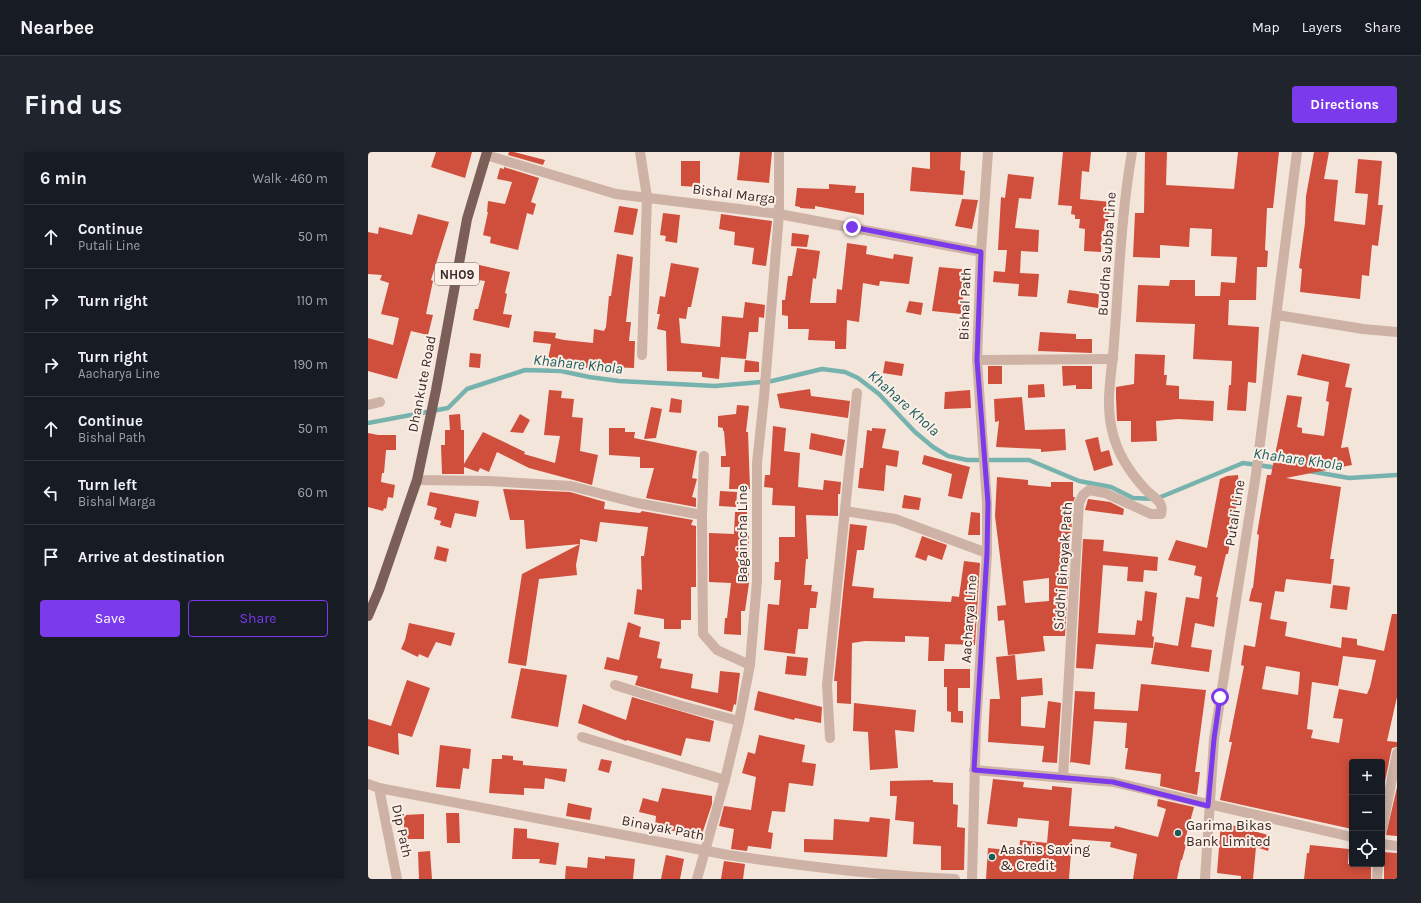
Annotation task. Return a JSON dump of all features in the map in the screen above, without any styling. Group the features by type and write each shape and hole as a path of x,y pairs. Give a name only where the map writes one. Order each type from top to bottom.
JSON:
{"main road":[{"name":"Dhankute Road","path":"368,616 379,590 417,480 435,398 467,218 486,154"}],"street":[{"path":"640,152 647,197 642,355"},
{"name":"Bagaincha Line","path":"697,879 725,780 750,665 757,581 757,462 764,397 779,214 779,152"},
{"name":"Bishal Path","path":"977,360 981,252 988,152"},
{"name":"Buddha Subba Line","path":"1113,359 1124,198 1132,152"},
{"name":"Putali Line","path":"1205,879 1208,806 1214,739 1256,474 1297,152"},
{"name":"Bishal Marga","path":"486,154 537,172 616,194 779,214 981,252"},
{"path":"1277,315 1363,329 1397,332"},
{"path":"977,360 1113,359"},
{"name":"Siddhi Binayak Path","path":"1062,777 1079,503 1083,495 1090,490 1105,493 1151,514 1161,514 1160,503 1146,490 1126,466 1114,440 1108,417 1108,397 1113,359"},
{"name":"Aacharya Line","path":"972,879 974,770 987,553 988,503 977,360"},
{"path":"830,738 827,685 857,393"},
{"path":"368,405 380,402"},
{"path":"704,456 702,515 703,634 717,650 750,665"},
{"path":"417,480 489,481 571,486 637,503 702,515"},
{"path":"845,511 896,519 987,553"},
{"path":"614,685 682,706 739,721"},
{"path":"582,737 725,780"},
{"path":"1385,815 1397,753"},
{"path":"974,770 1113,782 1208,806 1349,837"},
{"name":"Binayak Path","path":"368,784 379,788 706,850 798,865 907,877 956,879"},
{"name":"Dip Path","path":"379,788 397,879"},
{"path":"1385,844 1397,846"},
{"path":"1377,879 1378,867"}],"building":[{"path":"436,152 472,152 465,178 431,167"},
{"path":"509,152 545,160 543,165 508,155"},
{"path":"740,152 772,152 769,183 737,180"},
{"path":"930,152 961,152 960,170 965,171 963,195 910,191 912,167 930,169"},
{"path":"1063,152 1091,152 1089,172 1082,171 1080,199 1111,202 1108,221 1105,221 1104,231 1102,231 1101,252 1084,251 1085,229 1079,228 1080,219 1075,219 1075,215 1071,214 1072,206 1058,205"},
{"path":"1145,152 1167,152 1166,185 1234,189 1238,152 1279,152 1273,208 1267,208 1265,250 1268,251 1267,267 1257,267 1256,300 1229,300 1228,325 1259,327 1256,383 1248,382 1246,411 1227,410 1229,385 1231,385 1232,361 1193,359 1195,324 1136,322 1138,285 1169,286 1170,280 1195,280 1195,296 1220,296 1221,282 1235,283 1237,257 1211,256 1212,229 1190,228 1189,247 1160,245 1160,258 1133,257 1135,213 1144,213"},
{"path":"1314,152 1329,152 1324,179 1338,180 1334,221 1365,225 1368,194 1355,193 1358,159 1382,161 1378,205 1383,205 1378,246 1372,245 1369,276 1362,275 1360,299 1300,292 1302,269 1299,268 1305,223 1306,196"},
{"path":"681,161 700,161 700,187 681,186"},
{"path":"504,167 539,178 531,202 536,204 533,215 527,213 518,250 490,243 491,237 483,235 488,212 488,201 505,204 512,182 497,179 500,168 504,169"},
{"path":"1008,174 1034,177 1031,199 1019,198 1015,228 1039,230 1038,252 1021,251 1020,273 1039,274 1037,297 1018,296 1019,284 993,282 994,271 1005,272 1007,250 998,250 1001,197 1005,198"},
{"path":"829,184 856,186 855,193 864,193 864,215 815,206 815,209 800,208 795,206 797,188 829,189"},
{"path":"962,199 978,200 972,229 955,226"},
{"path":"619,206 638,209 633,235 614,232"},
{"path":"663,213 680,215 677,243 665,241 666,236 660,235"},
{"path":"418,214 449,222 431,280 433,281 426,314 433,315 428,335 411,331 397,379 368,371 368,338 393,345 399,318 381,314 389,283 380,280 382,275 368,274 368,232 378,234 379,227 412,235"},
{"path":"721,214 772,221 766,266 752,264 754,248 734,245 735,232 719,229"},
{"path":"792,233 809,235 807,247 791,246"},
{"path":"847,243 867,246 866,254 893,259 894,254 913,257 909,284 880,281 879,286 863,283 859,322 847,320 846,349 835,349 835,341 808,340 809,329 788,329 788,316 782,315 782,300 785,300 788,276 792,276 797,248 820,251 816,279 813,278 810,303 836,303 837,289 842,290"},
{"path":"617,254 633,257 626,322 631,322 629,341 635,341 634,368 608,367 607,371 560,364 560,366 547,365 551,344 533,342 534,331 556,333 555,338 564,340 593,343 594,329 604,331 606,327 609,296 611,296"},
{"path":"671,263 699,268 691,307 688,307 686,319 679,318 681,343 720,347 722,316 743,318 745,302 765,305 764,318 759,317 758,332 749,332 746,359 721,357 719,379 702,377 702,372 667,371 666,331 657,329 660,314 657,314 660,296 665,297"},
{"path":"475,264 510,272 505,293 507,294 503,314 512,315 509,328 473,320 475,309 478,309 485,281 472,279"},
{"path":"939,267 971,270 968,291 964,290 961,314 932,311"},
{"path":"1069,290 1099,294 1098,308 1067,303"},
{"path":"909,301 923,303 921,315 906,312"},
{"path":"1040,332 1076,334 1076,339 1092,339 1092,353 1038,351"},
{"path":"470,353 481,354 480,368 469,367"},
{"path":"1135,354 1165,355 1164,375 1167,375 1166,385 1179,386 1179,399 1214,401 1213,421 1178,419 1156,421 1157,441 1131,442 1131,421 1117,421 1116,387 1134,384"},
{"path":"1302,354 1350,364 1345,387 1352,388 1341,448 1348,447 1352,465 1286,478 1341,487 1330,559 1334,559 1331,584 1286,579 1284,592 1275,591 1270,619 1287,622 1285,636 1341,648 1342,637 1357,639 1357,645 1384,651 1392,614 1397,614 1397,697 1387,741 1397,742 1397,747 1392,748 1385,782 1385,759 1349,759 1349,828 1220,800 1232,742 1229,742 1244,666 1241,665 1244,645 1255,647 1262,603 1249,601 1253,588 1259,535 1257,534 1267,475 1271,475 1287,395 1302,397 1297,427 1302,428 1302,433 1324,436 1329,402 1326,401 1329,382 1297,375","holes":["1343,656 1376,660 1367,694 1339,689 1333,718 1343,719 1339,743 1311,738 1313,730 1307,729 1312,682 1338,686","1266,666 1300,672 1298,695 1262,689"]},
{"path":"745,360 759,362 759,372 744,372"},
{"path":"885,361 904,364 902,376 883,373"},
{"path":"988,366 1002,366 1002,384 988,384"},
{"path":"1062,366 1092,366 1092,389 1076,389 1076,385 1063,386"},
{"path":"1044,384 1045,397 1028,398 1028,385"},
{"path":"810,389 811,396 850,401 848,418 780,408 777,394"},
{"path":"549,390 562,391 561,398 574,399 572,417 583,418 580,451 598,455 592,485 529,468 497,452 489,472 480,468 478,472 464,467 464,474 442,474 441,445 445,445 445,430 450,430 449,415 460,414 461,430 464,430 464,464 483,432 525,452 524,454 555,463 560,436 544,435"},
{"path":"970,390 971,408 944,409 945,392"},
{"path":"1022,397 1025,430 1065,429 1066,450 1041,452 1041,449 996,447 999,421 995,422 994,399"},
{"path":"671,398 682,400 681,413 669,412"},
{"path":"737,405 749,406 746,432 748,432 750,489 729,489 730,467 721,467 721,456 726,456 724,431 723,428 718,427 718,416 736,414"},
{"path":"651,407 662,409 656,438 644,439"},
{"path":"520,414 530,420 523,433 510,432"},
{"path":"773,426 786,428 784,451 800,453 798,487 823,490 824,480 841,482 840,494 838,494 838,516 806,515 808,559 806,559 804,585 812,585 811,591 818,592 816,608 810,608 808,629 798,629 795,654 764,650 768,604 779,605 781,580 774,580 775,562 779,562 779,537 795,537 795,506 772,505 773,488 764,487 765,475 770,475"},
{"path":"609,428 625,428 625,432 635,432 634,438 697,451 692,478 697,479 692,497 696,498 696,507 646,498 654,468 640,468 640,457 609,455"},
{"path":"872,428 886,429 882,448 899,451 897,467 886,465 884,491 858,488 860,468 863,468 867,430 872,431"},
{"path":"368,433 378,435 396,435 396,450 386,450 384,473 382,473 381,482 395,485 393,498 388,497 386,509 384,508 383,511 368,507"},
{"path":"811,433 845,440 842,456 809,449"},
{"path":"1098,437 1101,452 1109,450 1113,465 1094,471 1085,440"},
{"path":"924,455 970,467 962,499 948,496 952,474 922,464"},
{"path":"1238,475 1239,490 1228,554 1226,554 1216,597 1218,597 1214,627 1195,623 1191,647 1212,650 1209,672 1151,664 1155,642 1178,646 1186,597 1199,599 1202,577 1194,575 1196,566 1168,560 1176,540 1207,548 1220,479 1227,476"},
{"path":"997,477 1028,480 1028,485 1051,487 1051,482 1073,482 1073,497 1075,497 1073,503 1065,636 1043,636 1045,651 1008,655 1004,620 998,621 997,606 1006,605 995,516","holes":["1049,578 1049,601 1025,603 1023,581"]},
{"path":"503,489 570,492 605,502 604,509 640,513 642,511 693,520 691,525 696,526 696,587 691,587 691,620 681,620 681,629 664,629 664,619 634,614 637,589 642,590 641,556 644,556 648,527 600,522 597,542 580,539 580,544 526,549 524,520 510,520"},
{"path":"720,491 737,492 736,507 719,506"},
{"path":"430,492 479,501 476,517 455,513 451,528 440,525 441,521 434,519 437,508 427,505"},
{"path":"904,495 921,498 919,510 902,508"},
{"path":"1088,499 1110,502 1124,509 1123,515 1085,510"},
{"path":"735,512 747,512 746,535 749,535 749,583 745,611 741,611 741,635 724,634 731,583 709,582 709,533 734,534"},
{"path":"971,512 980,513 980,535 968,535"},
{"path":"850,524 867,526 864,550 857,550 852,586 874,588 873,598 951,602 952,596 959,597 964,561 980,563 975,645 945,644 944,661 928,661 929,637 905,636 905,642 865,641 852,643 851,704 837,703 837,681 834,681"},
{"path":"922,536 947,545 942,560 928,555 926,561 915,557"},
{"path":"1083,539 1104,540 1103,551 1158,557 1157,571 1144,570 1143,582 1127,581 1128,567 1103,565 1098,633 1135,635 1137,620 1142,621 1145,591 1157,593 1152,636 1154,637 1153,648 1096,644 1093,669 1076,668"},
{"path":"580,544 576,565 577,575 539,579 526,666 508,663 522,574"},
{"path":"437,546 449,549 446,562 434,559"},
{"path":"1333,585 1350,587 1347,610 1330,608"},
{"path":"628,622 641,627 639,637 660,642 657,658 662,659 660,668 693,674 691,688 718,693 720,671 740,673 736,705 734,704 732,712 635,685 638,676 604,669 607,657 619,660"},
{"path":"409,623 455,633 451,646 436,642 428,658 419,654 418,657 401,649"},
{"path":"1015,655 1017,680 1042,678 1043,695 1021,697 1021,726 1045,728 1048,701 1061,703 1057,763 1042,762 1044,746 988,742 990,699 1000,699 996,657"},
{"path":"787,656 808,658 806,676 785,674"},
{"path":"521,668 567,675 558,727 511,718"},
{"path":"944,669 970,669 970,688 958,688 958,711 963,711 963,723 951,722 951,712 947,711 947,687 944,687"},
{"path":"407,680 430,688 412,737 398,733 399,755 368,746 368,719 391,726"},
{"path":"1141,684 1206,690 1195,772 1200,772 1197,795 1160,786 1161,774 1125,769 1128,748 1125,748 1127,723 1094,721 1090,765 1071,762 1070,764 1075,691 1095,692 1094,709 1138,711"},
{"path":"758,691 822,707 821,723 795,718 794,720 754,710"},
{"path":"632,697 714,721 710,742 686,738 681,756 627,740 626,741 578,723 583,704 626,720"},
{"path":"854,703 916,710 914,732 895,730 898,768 870,770 868,732 853,731"},
{"path":"759,735 805,745 802,762 816,764 813,786 789,783 785,812 772,811 768,832 773,833 771,849 748,846 747,851 731,849 734,829 719,826 724,806 751,810 756,777 742,773 748,752 755,754"},
{"path":"440,745 471,749 469,769 463,768 460,789 436,787"},
{"path":"502,755 513,756 513,760 523,761 523,765 567,769 565,782 545,778 544,789 524,788 524,795 489,793 492,759 502,759"},
{"path":"601,759 612,761 609,773 598,770"},
{"path":"993,779 1024,782 1023,787 1052,790 1052,786 1072,788 1069,826 1114,829 1115,826 1158,837 1166,809 1157,806 1158,799 1194,807 1184,844 1186,845 1177,879 1133,879 1137,854 1110,847 1111,842 1072,839 1069,879 986,879 988,848 1019,851 1020,840 1047,843 1049,821 1018,818 1017,827 987,824"},
{"path":"933,780 933,782 953,783 953,804 958,805 957,827 965,828 964,870 941,870 941,846 913,844 914,822 895,820 897,796 890,796 890,781"},
{"path":"1397,787 1397,836 1386,835"},
{"path":"662,788 712,796 712,804 701,837 655,827 656,816 639,812 643,798 658,802"},
{"path":"568,803 592,808 590,820 566,816"},
{"path":"446,813 459,813 460,843 447,843"},
{"path":"424,814 424,839 404,839 404,815"},
{"path":"870,817 890,819 887,857 804,852 804,839 833,840 834,819 869,822"},
{"path":"1221,822 1268,835 1267,839 1271,840 1268,851 1256,847 1253,879 1241,879 1241,876 1217,873"},
{"path":"514,828 527,829 527,838 559,843 556,865 539,863 540,859 512,859"},
{"path":"1310,845 1349,849 1349,867 1371,867 1371,879 1304,879 1307,853 1309,853"},
{"path":"430,851 432,879 419,879 418,852"},
{"path":"1385,852 1397,853 1397,879 1384,879"},
{"path":"666,855 684,859 680,879 661,879"},
{"path":"605,856 635,859 633,879 565,879 566,866 587,868 588,857 605,859"},
{"path":"724,861 745,864 743,879 721,879"}],"waterway":[{"name":"Khahare Khola","path":"368,423 448,408 467,389 525,370 561,371 619,381 715,386 772,381 822,369 845,372 858,378 879,394 915,432 933,447 948,456 967,460 1029,460 1079,481 1111,487 1133,498 1156,499 1243,463 1278,468"},
{"name":"Khahare Khola","path":"1309,471 1349,478 1397,475"}],"place":[{"name":"Garima Bikas Bank Limited","path":"1178,833"},
{"name":"Aashis Saving & Credit","path":"992,857"}],"route":[{"path":"852,227 981,252 977,360 988,503 987,553 978,682 974,770 1113,782 1208,806 1214,739 1220,697"}]}
